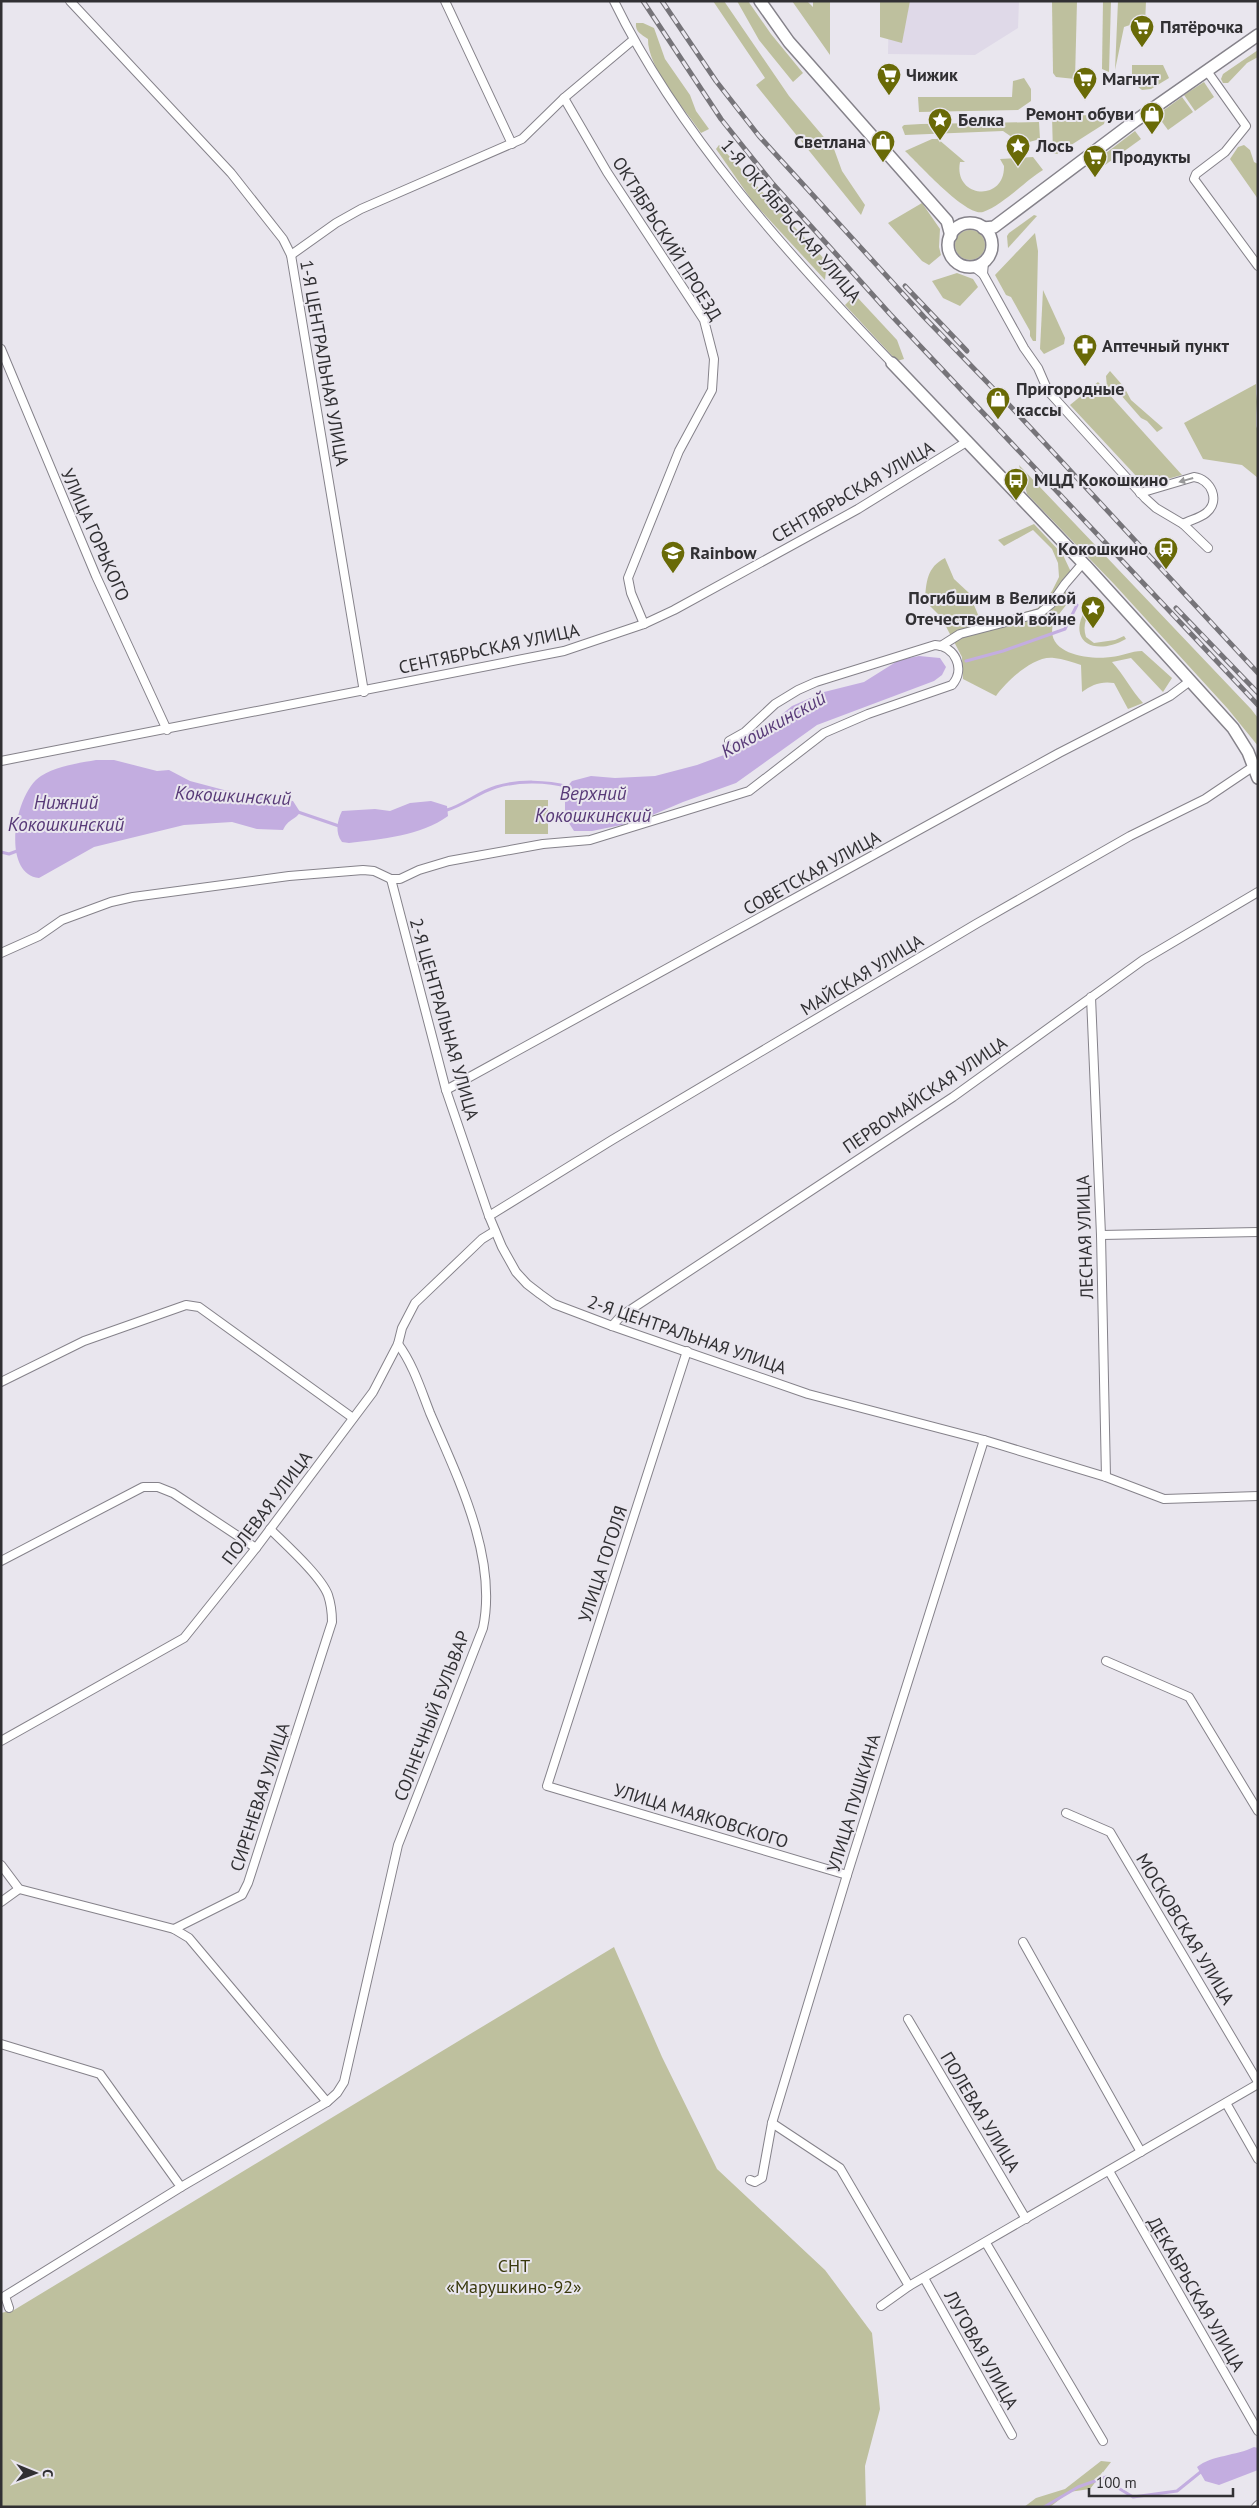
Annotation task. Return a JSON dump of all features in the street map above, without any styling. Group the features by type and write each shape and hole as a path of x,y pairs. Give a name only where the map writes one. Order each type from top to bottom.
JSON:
{"street":[{"name":"1-Я ЦЕНТРАЛЬНАЯ УЛИЦА","path":"70,1 231,173 283,239 291,255 364,692"},
{"path":"445,1 512,144"},
{"name":"1-Я ОКТЯБРЬСКАЯ УЛИЦА","path":"614,1 633,40 698,137 804,270 1084,563 1237,733 1258,778"},
{"path":"760,1 789,42 947,221 951,236"},
{"path":"947,221 962,225 971,223 989,227 1258,35"},
{"path":"291,255 336,223 361,209 512,144 529,134 564,98 633,40"},
{"path":"1207,71 1246,126 1233,144 1196,174 1194,179 1258,266"},
{"name":"ОКТЯБРЬСКИЙ ПРОЕЗД","path":"564,98 607,172 704,320 714,359 712,390 679,451 628,578 631,593 644,624"},
{"path":"962,225 951,236 948,245 952,258 963,266 980,267"},
{"path":"980,267 991,252 989,227"},
{"path":"980,267 1024,348 1038,368 1048,391 1140,493 1156,508 1183,524 1208,548"},
{"name":"УЛИЦА ГОРЬКОГО","path":"1,349 96,576 167,730"},
{"name":"СЕНТЯБРЬСКАЯ УЛИЦА","path":"1,761 364,692 564,651 644,624 806,538 968,441"},
{"path":"1140,493 1194,477 1203,478 1211,485 1212,505 1205,514 1183,524"},
{"path":"945,648 960,634 1040,613 1051,604 1064,584 1084,563"},
{"path":"1,953 39,936 62,920 122,899 289,876 363,870 374,871 391,880 400,879 419,870 449,860 542,844 590,840 749,791 814,739 834,728 952,685 957,677 958,666 955,656 945,648 935,645 812,684 775,704 745,732 729,741"},
{"name":"СОВЕТСКАЯ УЛИЦА","path":"446,1090 1059,753 1170,696 1190,681"},
{"name":"МАЙСКАЯ УЛИЦА","path":"489,1216 612,1140 976,924 1130,836 1204,799 1254,766"},
{"name":"2-Я ЦЕНТРАЛЬНАЯ УЛИЦА","path":"391,880 446,1090 489,1216 508,1258 526,1284 554,1304 808,1394 984,1440 1106,1477 1164,1499 1258,1496"},
{"name":"ПЕРВОМАЙСКАЯ УЛИЦА","path":"612,1326 621,1316 953,1097 1143,960 1258,892"},
{"name":"ЛЕСНАЯ УЛИЦА","path":"1091,997 1101,1235 1106,1477"},
{"name":"ПОЛЕВАЯ УЛИЦА","path":"1,1741 184,1638 256,1548 380,1380 398,1344 408,1313 482,1239 495,1230"},
{"path":"1101,1235 1258,1232"},
{"path":"1,1382 84,1341 186,1305 192,1305 199,1307 353,1418"},
{"name":"СОЛНЕЧНЫЙ БУЛЬВАР","path":"3,2297 181,2187 327,2102 344,2082 398,1845 483,1628 486,1613 480,1544 455,1472 410,1366 398,1344"},
{"name":"УЛИЦА ГОГОЛЯ","path":"547,1786 687,1351"},
{"name":"УЛИЦА ПУШКИНА","path":"750,2180 755,2182 762,2178 772,2123 847,1875 984,1440"},
{"path":"1,1561 143,1487 158,1486 173,1493 256,1548"},
{"name":"СИРЕНЕВАЯ УЛИЦА","path":"174,1929 242,1895 248,1883 332,1622 327,1593 320,1582 270,1529"},
{"path":"1106,1661 1189,1697 1258,1810"},
{"name":"УЛИЦА МАЯКОВСКОГО","path":"547,1786 847,1875"},
{"name":"МОСКОВСКАЯ УЛИЦА","path":"1066,1813 1110,1832 1258,2083"},
{"path":"1,1865 19,1889 174,1929 192,1941 327,2102"},
{"path":"1,1902 19,1889"},
{"path":"1023,1942 1141,2152"},
{"name":"ПОЛЕВАЯ УЛИЦА","path":"908,2019 1026,2219"},
{"path":"1,2044 100,2074 181,2187"},
{"path":"880,2306 909,2286 986,2243 1258,2083"},
{"path":"1226,2103 1258,2159"},
{"path":"772,2123 840,2168 909,2286"},
{"name":"ДЕКАБРЬСКАЯ УЛИЦА","path":"1108,2171 1258,2431"},
{"path":"986,2243 1103,2442"},
{"name":"ЛУГОВАЯ УЛИЦА","path":"924,2278 1012,2435"},
{"path":"3,2297 9,2308"}],"shaded area":[{"path":"889,1 1019,1 1018,28 975,55 888,54"}],"green space":[{"path":"713,1 724,1 789,96 834,149 842,171 865,205 861,215 756,85 765,78"},
{"path":"737,1 748,1 771,34 803,73 793,82 759,40"},
{"path":"792,1 807,1 813,7 813,1 830,1 830,55"},
{"path":"880,1 910,1 902,43 880,37"},
{"path":"1052,1 1077,1 1075,79 1056,77 1053,73"},
{"path":"1103,1 1111,1 1109,72 1102,69"},
{"path":"1118,1 1146,1 1145,25 1136,23 1124,27 1115,70"},
{"path":"636,23 643,23 654,28 665,59 690,95 696,111 709,129 701,133 668,88 649,50 648,39 638,31"},
{"path":"1258,50 1258,57 1247,63 1228,83 1223,83 1221,79 1223,74"},
{"path":"1132,65 1163,65 1169,78 1151,89 1142,90 1132,82"},
{"path":"1024,78 1031,89 1031,101 1018,110 919,112 918,97 1012,97 1013,81"},
{"path":"1204,82 1214,97 1195,111 1184,95"},
{"path":"1182,97 1193,112 1168,130 1157,115"},
{"path":"1096,115 1105,120 1104,124 1057,154 1053,153 1052,116"},
{"path":"1039,122 1040,139 1022,144 1003,131 905,135 902,127 904,125 921,124"},
{"path":"1135,131 1141,139 1105,165 1106,153"},
{"path":"932,139 938,139 965,162 960,162 960,174 964,183 971,189 989,190 997,186 1002,178 1004,166 1000,159 1033,157 1043,170 990,209 983,212 975,211 954,198 905,151"},
{"path":"719,145 827,262 825,280 753,202 716,149"},
{"path":"1244,145 1250,150 1254,162 1258,164 1258,199 1230,159 1238,147"},
{"path":"922,203 940,229 939,247 941,255 929,265 922,261 888,223"},
{"path":"1034,215 1037,216 1008,248 1007,236 1009,233"},
{"path":"970,230 980,235 985,245 980,255 970,260 960,255 955,245 960,235"},
{"path":"1035,233 1038,251 1036,341 1033,341 1030,331 1011,297 1006,295 995,275"},
{"path":"957,273 973,279 978,287 960,306 943,298 932,281"},
{"path":"1043,290 1065,338 1064,344 1044,354 1040,349"},
{"path":"857,297 897,340 904,359 897,361 845,305 852,298"},
{"path":"1110,371 1124,387 1131,400 1163,428 1157,432 1147,421 1141,418 1113,386 1107,387 1106,376"},
{"path":"1098,382 1182,475 1149,484 1138,478 1070,405"},
{"path":"1256,384 1256,401 1258,386 1258,428 1256,403 1256,426 1258,431 1258,478 1242,465 1203,459 1184,423"},
{"path":"1019,465 1251,709 1258,718 1258,746 1228,709 1114,584 1027,494"},
{"path":"1034,524 1063,555 1071,572 1063,579 1068,602 1053,625 1052,635 1056,643 1072,653 1103,658 1142,651 1172,678 1163,692 1131,658 1112,662 1143,703 1128,709 1114,683 1096,684 1082,692 1081,665 1057,658 1046,658 1030,665 1007,683 996,696 963,679 962,657 941,617 925,601 926,588 931,571 934,566 945,558 954,579 969,593 979,617 991,626 1007,617 1038,608 1052,591 1059,577 1058,563 1052,549 1033,530 1004,546 998,540"},
{"path":"1091,602 1095,605 1086,620 1086,637 1094,643 1115,640 1124,636 1126,639 1113,645 1101,647 1084,641 1080,634 1080,625 1083,614"},
{"path":"505,800 548,800 548,834 505,834"},
{"name":"СНТ «Марушкино-92»","path":"614,1947 662,2057 717,2169 825,2270 872,2333 880,2409 865,2466 866,2507 1,2507 1,2313 14,2310"},
{"path":"1101,2461 1111,2462 1090,2489 1069,2492 1050,2507 1024,2507 1036,2498 1065,2489"}],"water":[{"name":"Верхний Кокошкинский","path":"919,656 940,658 946,667 942,675 934,681 817,725 736,783 683,802 636,822 592,831 574,831 565,817 565,789 572,781 591,776 615,778 655,776 697,765 740,749 792,706 824,692 864,682 899,660"},
{"name":"Нижний Кокошкинский","path":"96,760 114,760 157,771 169,770 190,781 224,790 293,801 300,812 283,830 257,829 232,822 184,825 94,847 39,878 27,873 19,862 16,848 16,831 24,798 32,785 41,776 68,765"},
{"path":"431,801 447,806 448,816 426,828 400,836 349,843 342,842 338,835 339,819 342,811 375,809 390,811 410,803"},
{"path":"1254,2447 1258,2448 1258,2470 1219,2485 1205,2481 1197,2467 1210,2460"}],"waterway":[{"path":"966,661 1003,651 1065,629 1077,605"},
{"name":"Кокошкинский","path":"447,810 490,789 514,783 552,783 569,787"},
{"name":"Кокошкинский","path":"298,812 339,826"},
{"name":"Кокошкинский","path":"1,852 9,854 17,851"},
{"path":"1044,2507 1078,2487 1106,2477 1115,2486 1133,2497 1177,2491 1203,2470"}],"railway":[{"path":"643,1 721,119 773,184 890,314 1258,705"},
{"path":"662,1 716,81 759,136 924,317 1014,410 1258,673"},
{"path":"905,286 967,351"},
{"path":"1176,608 1258,693"}],"place":[{"name":"Пятёрочка","path":"1142,48"},
{"name":"Чижик","path":"889,96"},
{"name":"Магнит","path":"1085,100"},
{"name":"Ремонт обуви","path":"1152,135"},
{"name":"Белка","path":"940,141"},
{"name":"Светлана","path":"883,163"},
{"name":"Лось","path":"1018,167"},
{"name":"Продукты","path":"1095,178"},
{"name":"Аптечный пункт","path":"1085,367"},
{"name":"Пригородные кассы","path":"998,420"},
{"name":"МЦД Кокошкино","path":"1016,501"},
{"name":"Кокошкино","path":"1166,570"},
{"name":"Rainbow","path":"673,574"},
{"name":"Погибшим в Великой Отечественной войне","path":"1093,629"}]}
